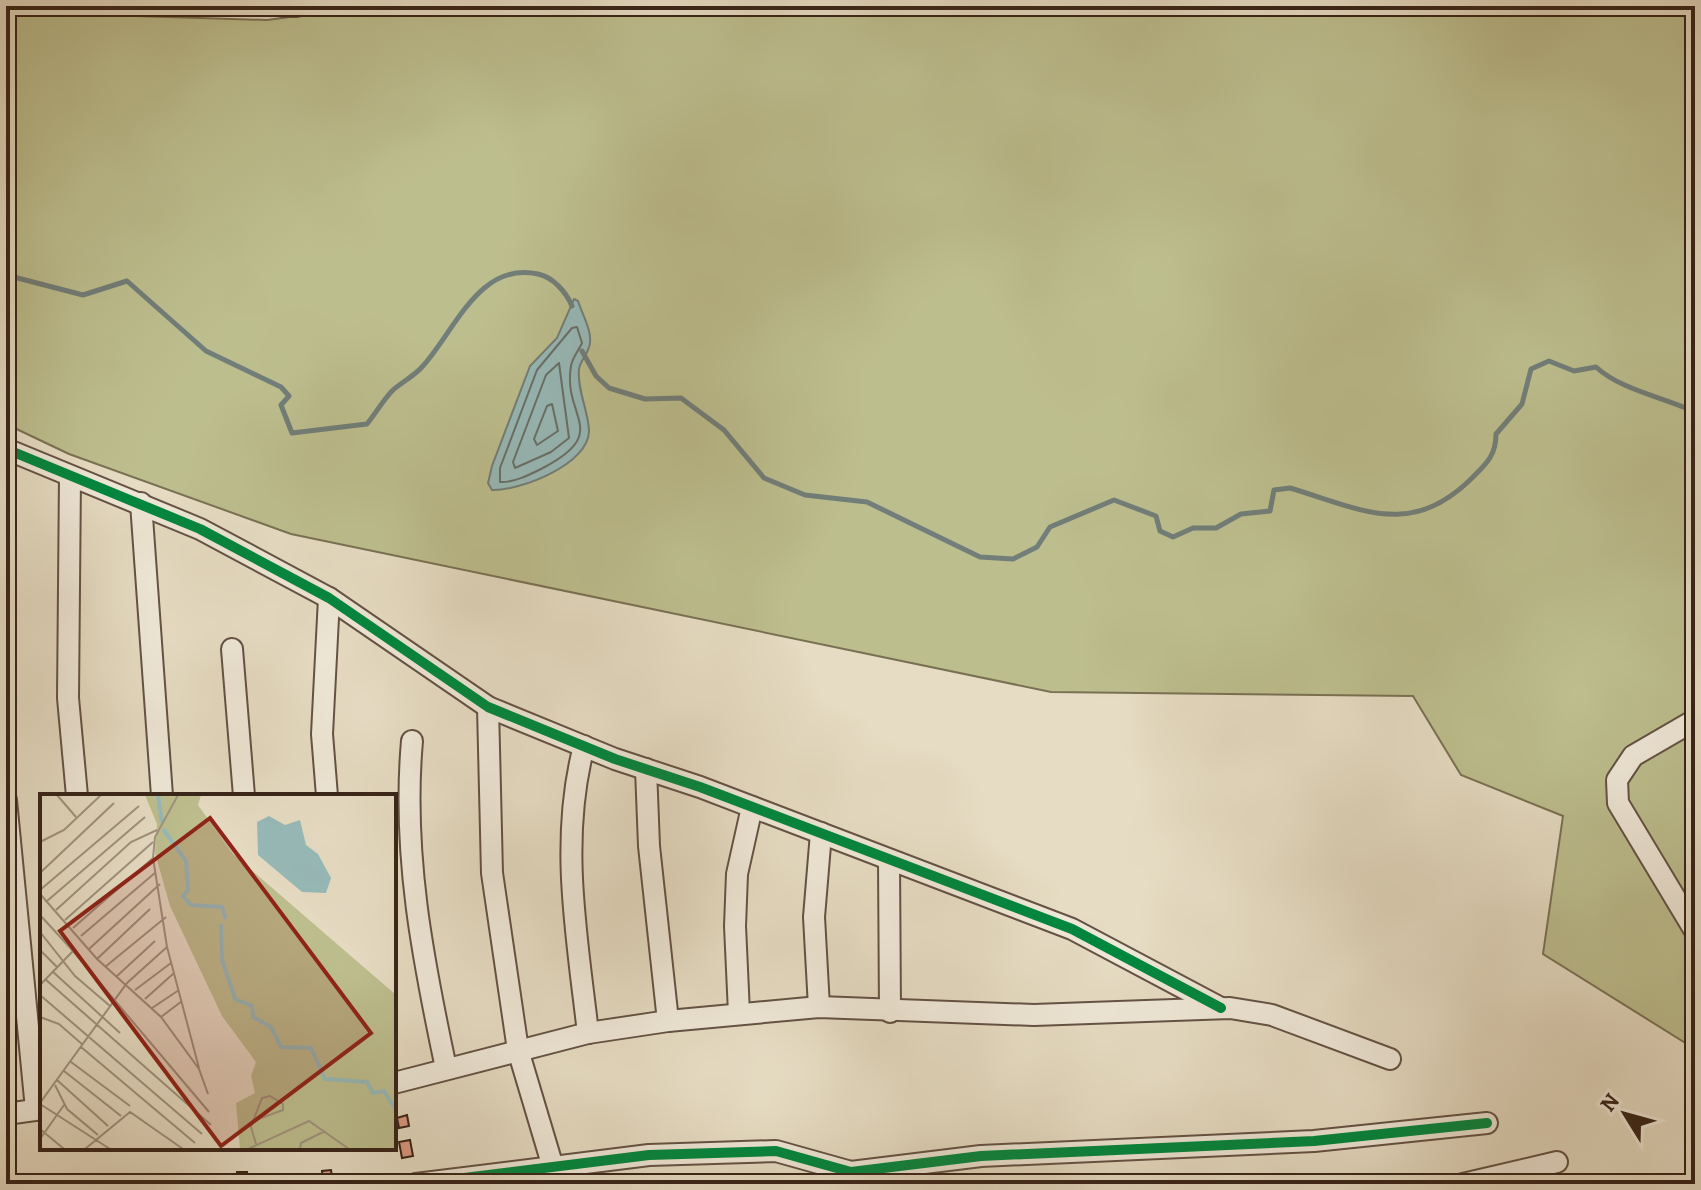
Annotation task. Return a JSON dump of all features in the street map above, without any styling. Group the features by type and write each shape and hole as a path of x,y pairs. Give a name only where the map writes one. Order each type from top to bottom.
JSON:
{"street":[{"path":"284,6 296,6"},
{"path":"6,449 200,529 329,598 488,707 1072,929 1221,1008"},
{"path":"70,476 68,698 77,794"},
{"path":"141,503 162,794"},
{"path":"327,794 322,734 329,598"},
{"path":"232,649 244,794"},
{"path":"488,707 492,873 518,1050 555,1176"},
{"path":"1695,720 1633,756 1617,780 1618,803 1695,931"},
{"path":"412,741 407,796 418,939 446,1068"},
{"path":"584,746 573,786 570,824 573,902 588,1033"},
{"path":"646,769 649,846 668,1021"},
{"path":"6,800 39,1109 6,1114"},
{"path":"739,1013 735,926 737,874 752,807"},
{"path":"819,1007 814,917 821,833"},
{"path":"889,860 890,1012"},
{"path":"396,1082 588,1033 739,1013 819,1007 1034,1015 1221,1008 1272,1015 1390,1059"},
{"path":"416,1184 477,1174 555,1176 649,1155 776,1151 851,1172 981,1156 1314,1141 1487,1123"},
{"path":"1463,1184 1557,1162"}],"green space":[{"path":"371,6 1695,6 1695,1049 1543,954 1563,816 1461,775 1413,696 1051,692 291,534 69,454 6,424 6,12 267,20"}],"water":[{"path":"574,299 578,301 590,336 588,350 579,369 589,430 586,442 578,454 551,473 519,486 492,490 488,483 492,466 530,366 557,338"}],"building":[{"path":"407,1115 409,1126 399,1128 397,1118"},
{"path":"410,1140 413,1156 402,1158 399,1142"},
{"path":"331,1170 333,1184 323,1184 322,1171"},
{"path":"237,1172 247,1172 247,1184 236,1184"}],"waterway":[{"path":"6,275 83,295 127,281 206,351 281,387 289,396 281,405 292,433 367,424 393,390 422,367 470,302 500,278 517,273 544,276 558,286 572,306"},
{"path":"582,351 596,376 609,388 645,399 681,398 724,430 764,478 805,495 867,502 980,557 1013,559 1037,547 1050,527 1114,500 1156,516 1160,531 1173,537 1193,528 1216,528 1241,514 1270,511 1274,490 1290,488 1384,514 1406,514 1427,509 1449,497 1486,464 1492,454 1496,434 1522,404 1531,369 1549,361 1574,371 1596,367 1618,382 1695,412"}],"cycle path":[{"path":"6,449 200,529 329,598 488,707 615,759 700,787 1072,929 1221,1008"},
{"path":"416,1184 649,1155 776,1151 851,1172 981,1156 1314,1141 1487,1123"}]}
